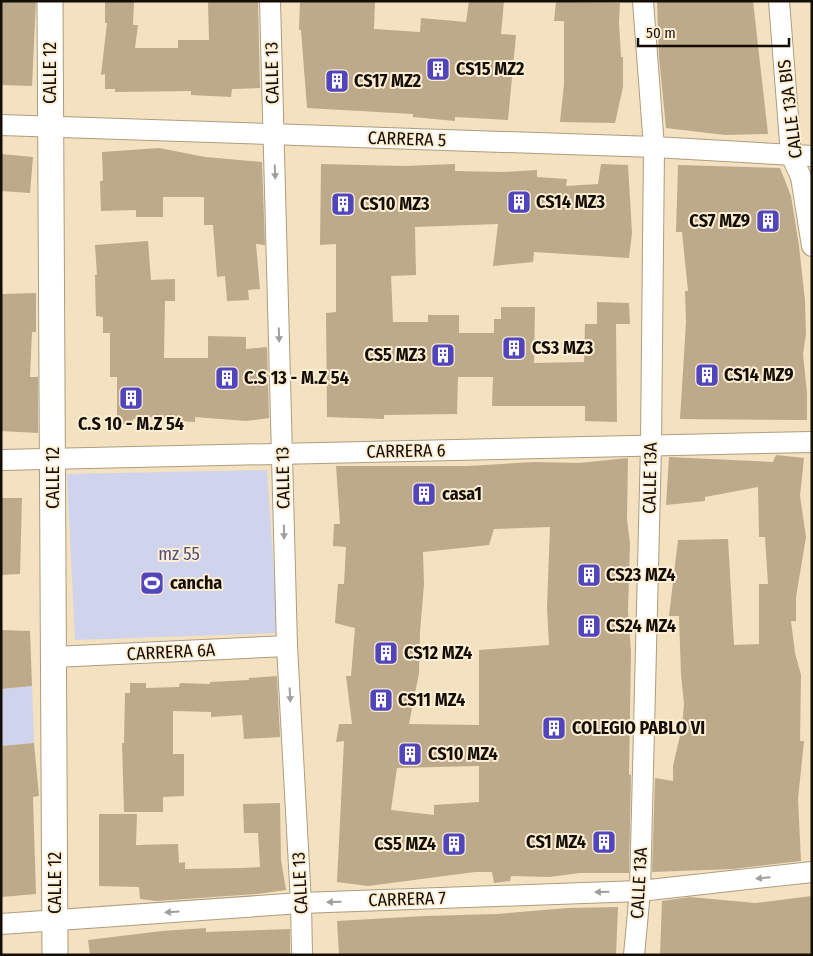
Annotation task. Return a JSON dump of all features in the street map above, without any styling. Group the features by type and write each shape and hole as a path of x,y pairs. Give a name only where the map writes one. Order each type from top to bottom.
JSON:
{"street":[{"name":"CALLE 12","path":"50,1 55,955"},
{"name":"CALLE 13","path":"270,1 287,646 301,903 302,955"},
{"name":"CALLE 13A","path":"634,955 640,891 651,446 654,147 643,1"},
{"name":"CALLE 13A BIS","path":"779,1 792,155 801,178 812,246"},
{"name":"CARRERA 5","path":"1,125 654,147 812,156"},
{"name":"CARRERA 6","path":"1,460 812,442"},
{"name":"CARRERA 6A","path":"54,657 287,646"},
{"name":"CARRERA 7","path":"1,924 301,903 640,891 812,872"}],"green space":[{"name":"mz 55","path":"267,470 278,633 75,640 67,474"},
{"path":"32,686 34,743 1,746 1,689"}],"building":[{"path":"1,1 36,1 32,86 1,85"},
{"path":"105,1 134,1 133,25 138,25 135,48 178,48 178,40 209,40 208,2 258,1 260,88 232,89 231,97 191,95 191,91 115,92 115,89 105,89 105,74 101,75 107,23 105,23"},
{"path":"300,1 375,1 374,29 420,32 421,18 466,22 469,1 504,1 501,34 516,35 508,120 455,117 455,121 413,117 413,114 307,108 301,30 299,30"},
{"path":"657,1 753,1 768,134 725,135 666,128 659,57"},
{"path":"556,2 620,3 619,22 621,57 623,57 623,87 615,123 560,122 564,84 564,21 554,21"},
{"path":"159,148 205,157 262,162 265,245 256,244 260,289 248,290 249,300 227,301 225,276 217,277 213,225 204,225 204,197 163,197 163,217 136,217 136,210 101,211 100,181 103,181 102,152"},
{"path":"1,154 33,157 30,193 1,191"},
{"path":"321,164 404,166 455,164 455,171 503,172 537,170 537,177 567,179 566,186 598,184 601,164 628,165 632,233 629,258 534,252 533,262 493,266 498,224 415,227 416,275 391,276 393,322 428,322 428,315 459,315 459,333 494,333 494,319 501,319 501,307 535,307 534,363 584,362 585,324 597,324 597,302 629,303 630,324 616,324 617,422 585,421 585,406 492,406 493,377 458,377 457,414 384,415 384,419 327,417 326,313 336,312 336,244 320,245"},
{"path":"678,165 780,168 791,196 805,301 806,334 803,354 807,393 807,420 680,419 686,322 685,291 688,291 682,232 676,232"},
{"path":"148,241 151,280 175,279 175,301 165,301 164,358 208,358 208,336 246,337 246,349 267,347 269,418 246,421 195,417 195,422 179,421 179,418 145,417 145,419 133,419 133,424 117,424 117,377 110,377 110,333 103,333 103,317 96,316 95,275 97,275 95,245"},
{"path":"36,293 36,332 32,332 30,377 38,377 38,433 1,431 1,294"},
{"path":"776,455 804,458 800,496 806,537 796,597 796,621 791,621 795,653 801,675 800,741 804,741 798,799 801,861 733,869 652,872 655,778 673,781 673,766 682,727 684,704 679,616 669,616 678,540 728,539 734,645 759,644 759,584 768,584 765,537 759,537 758,487 705,497 705,501 666,505 669,457 773,462"},
{"path":"628,458 627,519 630,543 628,611 631,652 629,873 580,873 549,877 511,876 510,881 494,883 492,872 475,872 368,886 337,882 344,741 336,742 339,724 352,724 346,676 351,676 355,628 335,623 338,584 344,584 346,547 333,546 334,524 340,524 336,466 468,466 535,462 579,463","holes":["550,527 547,607 549,645 479,650 479,725 409,724 419,673 424,584 423,552 489,545 494,529","479,766 479,802 434,805 434,815 391,810 397,768"]},
{"path":"1,498 22,498 20,574 1,575"},
{"path":"1,630 30,631 32,686 1,689"},
{"path":"277,676 280,737 244,739 242,715 211,717 211,712 173,711 173,754 184,754 184,796 163,797 163,812 124,812 122,743 124,743 125,693 130,693 130,683 146,683 146,688 179,687 180,683 210,684 210,682"},
{"path":"34,743 39,796 33,797 36,894 1,897 1,746"},
{"path":"280,803 281,860 286,890 257,894 157,901 140,899 139,887 99,886 99,814 137,814 136,845 178,844 179,863 185,862 185,869 260,867 258,833 244,833 243,804"},
{"path":"812,896 812,955 660,955 662,901 690,897 755,903"},
{"path":"618,907 616,955 339,955 337,921"},
{"path":"206,928 206,932 290,929 290,954 90,955 88,940"}],"place":[{"name":"CS15 MZ2","path":"438,69"},
{"name":"CS17 MZ2","path":"337,81"},
{"name":"CS14 MZ3","path":"519,202"},
{"name":"CS10 MZ3","path":"343,204"},
{"name":"CS7 MZ9","path":"768,221"},
{"name":"CS3 MZ3","path":"514,348"},
{"name":"CS5 MZ3","path":"443,355"},
{"name":"CS14 MZ9","path":"707,375"},
{"name":"C.S 13 - M.Z 54","path":"227,378"},
{"name":"C.S 10 - M.Z 54","path":"131,398"},
{"name":"casa1","path":"424,494"},
{"name":"CS23 MZ4","path":"589,575"},
{"name":"cancha","path":"152,583"},
{"name":"CS24 MZ4","path":"589,626"},
{"name":"CS12 MZ4","path":"386,653"},
{"name":"CS11 MZ4","path":"381,700"},
{"name":"COLEGIO PABLO VI","path":"554,728"},
{"name":"CS10 MZ4","path":"410,754"},
{"name":"CS1 MZ4","path":"604,842"},
{"name":"CS5 MZ4","path":"454,844"}]}
